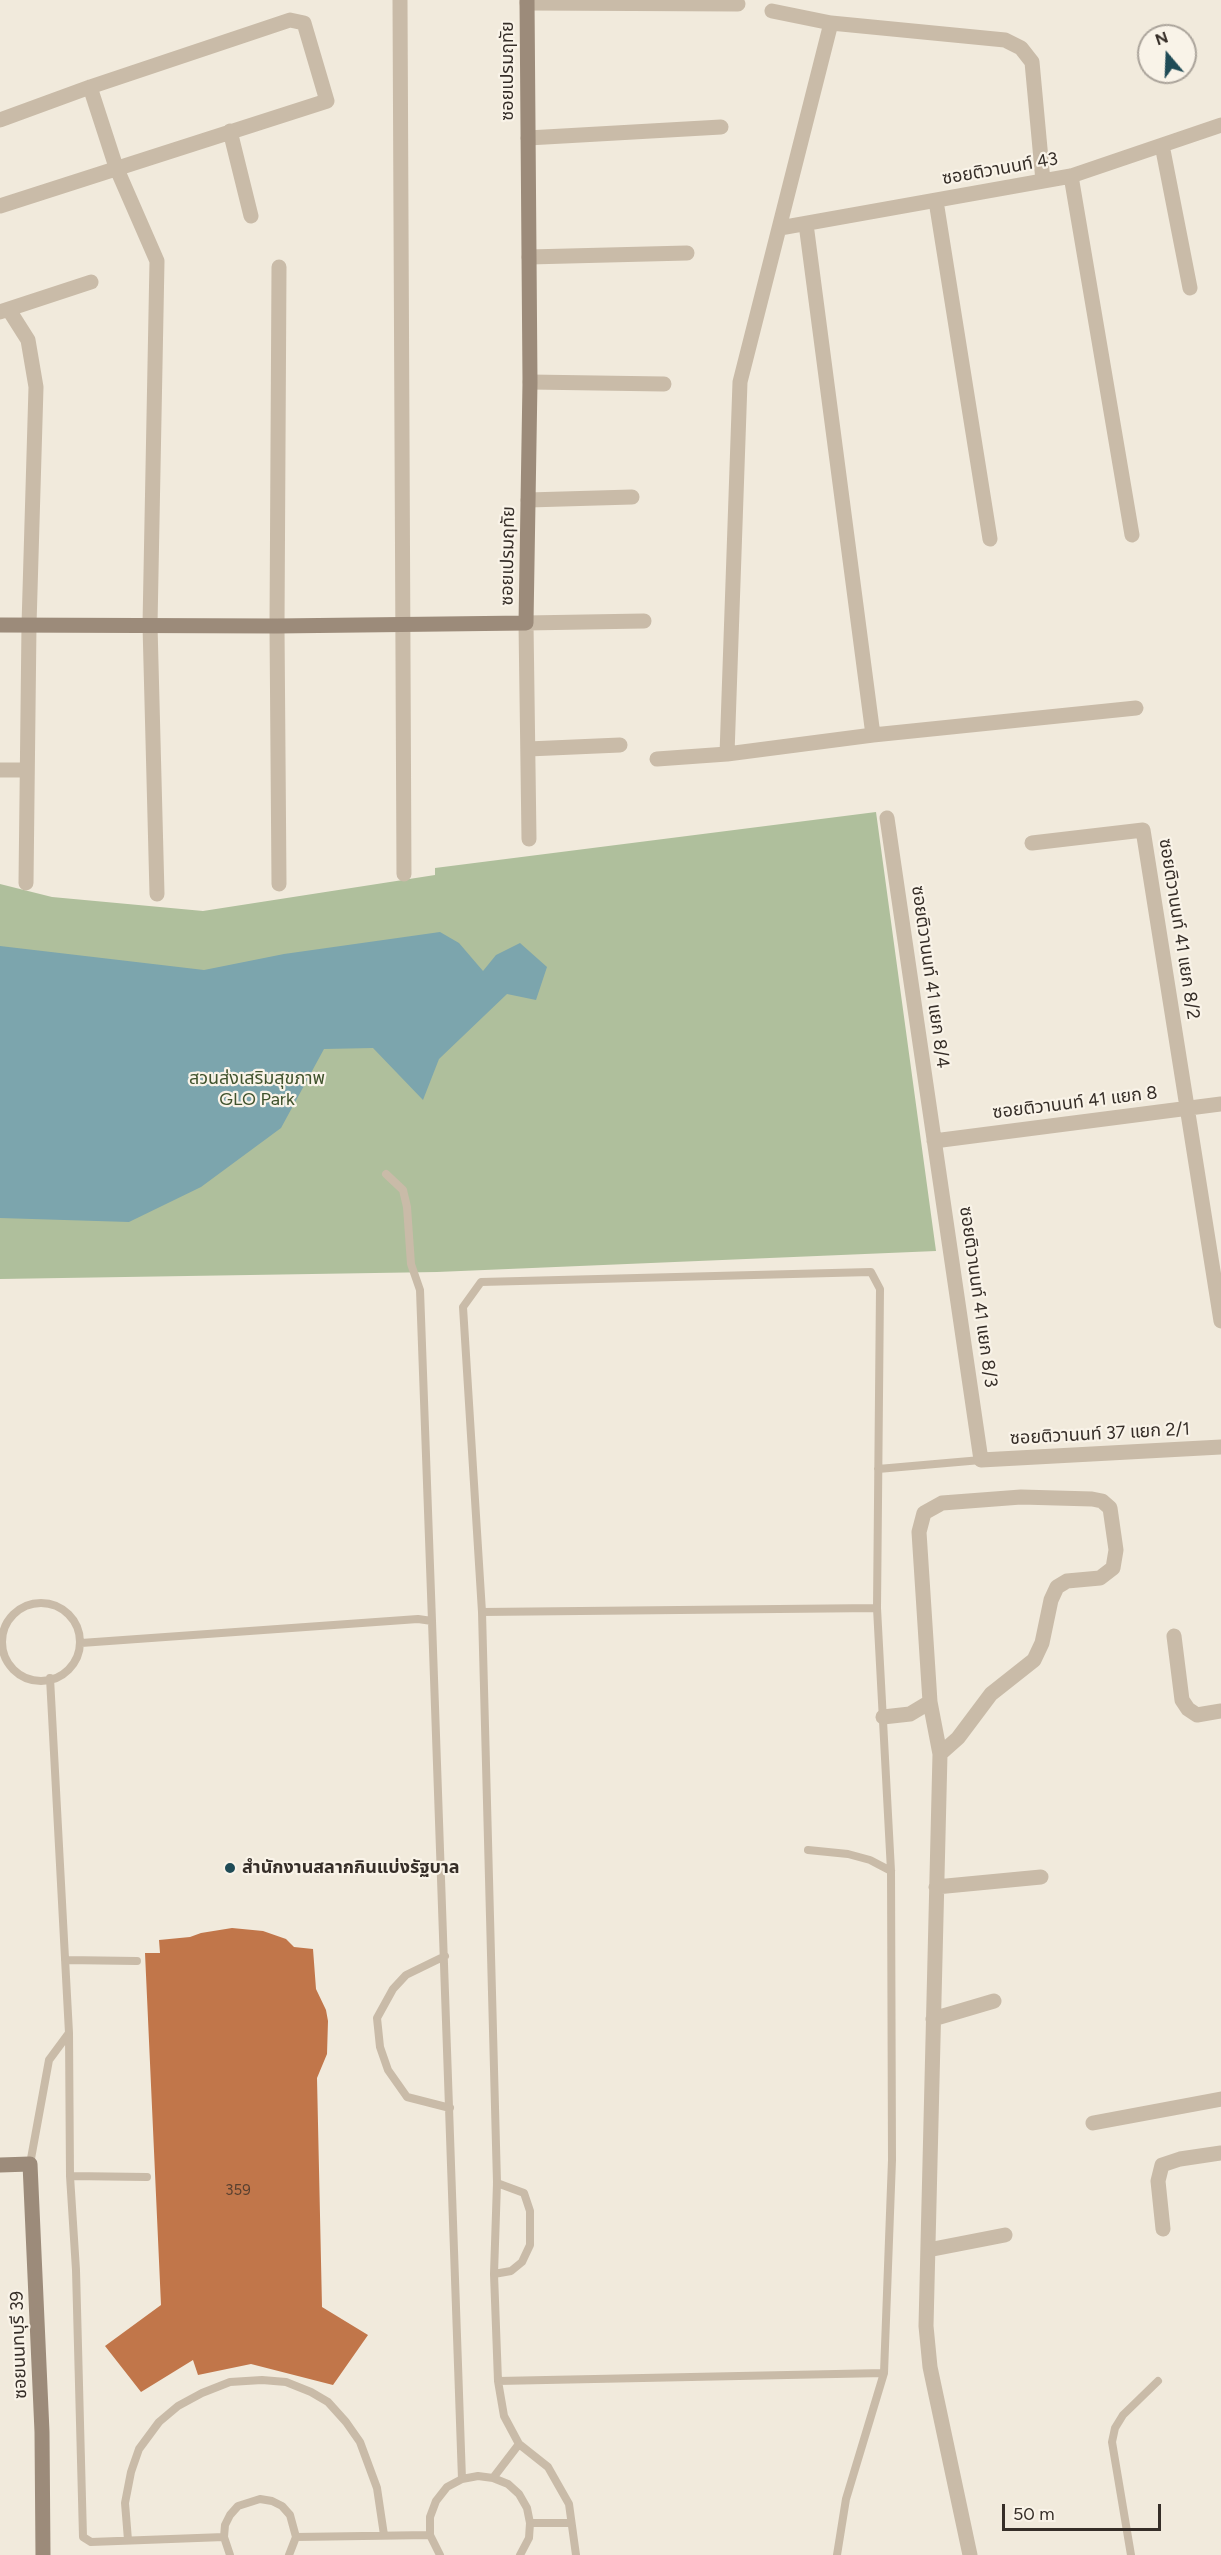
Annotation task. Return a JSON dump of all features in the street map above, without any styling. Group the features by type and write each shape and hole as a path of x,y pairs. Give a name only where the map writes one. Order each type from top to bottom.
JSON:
{"street":[{"path":"400,0 404,874"},
{"path":"527,2 738,4"},
{"name":"ซอยเปรมฤทัย","path":"0,626 526,623 530,382 527,2"},
{"path":"772,11 831,23 1005,40 1021,48 1032,62 1042,181"},
{"path":"0,120 90,87 290,20 304,23 327,101 0,206"},
{"path":"727,754 740,382 831,23"},
{"path":"90,87 116,167 157,261 150,626 157,894"},
{"name":"ซอยติวานนท์ 43","path":"780,228 1071,176 1221,125"},
{"path":"528,138 721,127"},
{"path":"230,131 251,216"},
{"path":"1162,145 1190,288"},
{"path":"1071,176 1132,535"},
{"path":"936,201 990,539"},
{"path":"806,224 873,735"},
{"path":"529,256 687,253"},
{"path":"279,267 277,626 279,884"},
{"path":"26,883 29,625 36,387 28,340 4,311 91,282"},
{"path":"530,382 664,384"},
{"path":"528,500 632,497"},
{"path":"529,839 526,623 644,621"},
{"path":"657,759 727,754 873,735 1136,708"},
{"path":"528,749 620,745"},
{"path":"0,770 27,770"},
{"name":"ซอยติวานนท์ 41 แยก 8/4","path":"887,818 934,1141"},
{"name":"ซอยติวานนท์ 41 แยก 8/2","path":"1032,843 1143,830 1188,1108"},
{"name":"ซอยติวานนท์ 41 แยก 8","path":"934,1141 1221,1104"},
{"path":"1188,1108 1221,1321"},
{"name":"ซอยติวานนท์ 41 แยก 8/3","path":"934,1141 981,1460"},
{"name":"ซอยติวานนท์ 37 แยก 2/1","path":"981,1460 1221,1447"},
{"path":"940,1754 958,1738 991,1694 1034,1660 1042,1643 1051,1600 1057,1587 1067,1581 1100,1578 1113,1568 1116,1550 1110,1508 1102,1501 1021,1497 942,1503 924,1514 919,1532 930,1702 940,1754 926,2326 930,2367 970,2555"},
{"path":"1174,1636 1182,1700 1188,1709 1197,1715 1221,1711"},
{"path":"883,1717 910,1714 930,1702"},
{"path":"936,1887 1041,1877"},
{"path":"933,2019 994,2001"},
{"path":"1093,2123 1221,2099"},
{"path":"1163,2229 1158,2181 1162,2165 1180,2159 1221,2152"},
{"path":"0,2165 30,2164"},
{"name":"ซอยนนทบุรี 39","path":"30,2164 42,2432 43,2555"},
{"path":"928,2250 1005,2235"}],"lane":[{"path":"386,1174 403,1190 407,1207 411,1264 420,1290 462,2479"},
{"path":"576,2555 568,2504 548,2467 519,2444 504,2416 498,2381 494,2274 497,2183 482,1612 463,1307 481,1282 871,1272 880,1289 878,1608 891,1871 892,2160 884,2373 846,2499 837,2555"},
{"path":"879,1469 981,1460"},
{"path":"35,1604 49,1604 62,1608 72,1617 79,1629 81,1643 78,1656 71,1668 61,1677 36,1682 24,1678 14,1671 2,1650 2,1625 22,1608 35,1604"},
{"path":"482,1612 878,1608"},
{"path":"81,1643 418,1619 432,1621"},
{"path":"50,1678 69,2033 70,2176 76,2270 83,2537 91,2542 224,2537"},
{"path":"808,1850 848,1854 870,1860 891,1871"},
{"path":"445,1956 406,1975 393,1989 377,2018 380,2047 388,2070 407,2097 450,2108"},
{"path":"65,1960 137,1961"},
{"path":"30,2164 49,2060 69,2033"},
{"path":"70,2176 147,2177"},
{"path":"494,2274 511,2271 522,2262 530,2245 530,2211 524,2193 497,2183"},
{"path":"498,2381 884,2373"},
{"path":"128,2540 125,2503 131,2472 139,2450 159,2422 178,2406 202,2393 230,2382 262,2380 286,2382 311,2392 328,2402 346,2422 360,2442 374,2478 384,2535"},
{"path":"1131,2555 1112,2442 1114,2428 1123,2415 1158,2381"},
{"path":"493,2478 519,2444"},
{"path":"440,2555 430,2535 430,2517 436,2501 447,2487 462,2479 478,2476 493,2478 508,2484 519,2494 527,2508 530,2523 529,2538 520,2555"},
{"path":"230,2555 224,2537 225,2525 230,2515 238,2506 260,2499 282,2506 290,2515 296,2537 289,2555"},
{"path":"530,2523 571,2523"},
{"path":"296,2537 430,2535"}],"green space":[{"name":"สวนส่งเสริมสุขภาพ GLO Park","path":"876,812 936,1251 437,1272 0,1279 0,884 52,897 203,911 435,875 435,868"}],"water":[{"path":"440,932 459,943 483,971 496,955 520,943 547,967 536,1000 507,994 439,1059 423,1100 373,1048 324,1049 281,1128 201,1187 129,1222 0,1218 0,946 204,970 284,954"}],"building":[{"path":"232,1928 263,1931 286,1939 294,1947 313,1949 316,1989 326,2010 328,2021 327,2054 317,2078 322,2307 368,2335 333,2385 251,2364 198,2375 193,2360 141,2392 105,2346 161,2305 145,1953 160,1953 159,1940 190,1937"}],"place":[{"name":"สำนักงานสลากกินแบ่งรัฐบาล","path":"230,1868"}]}
